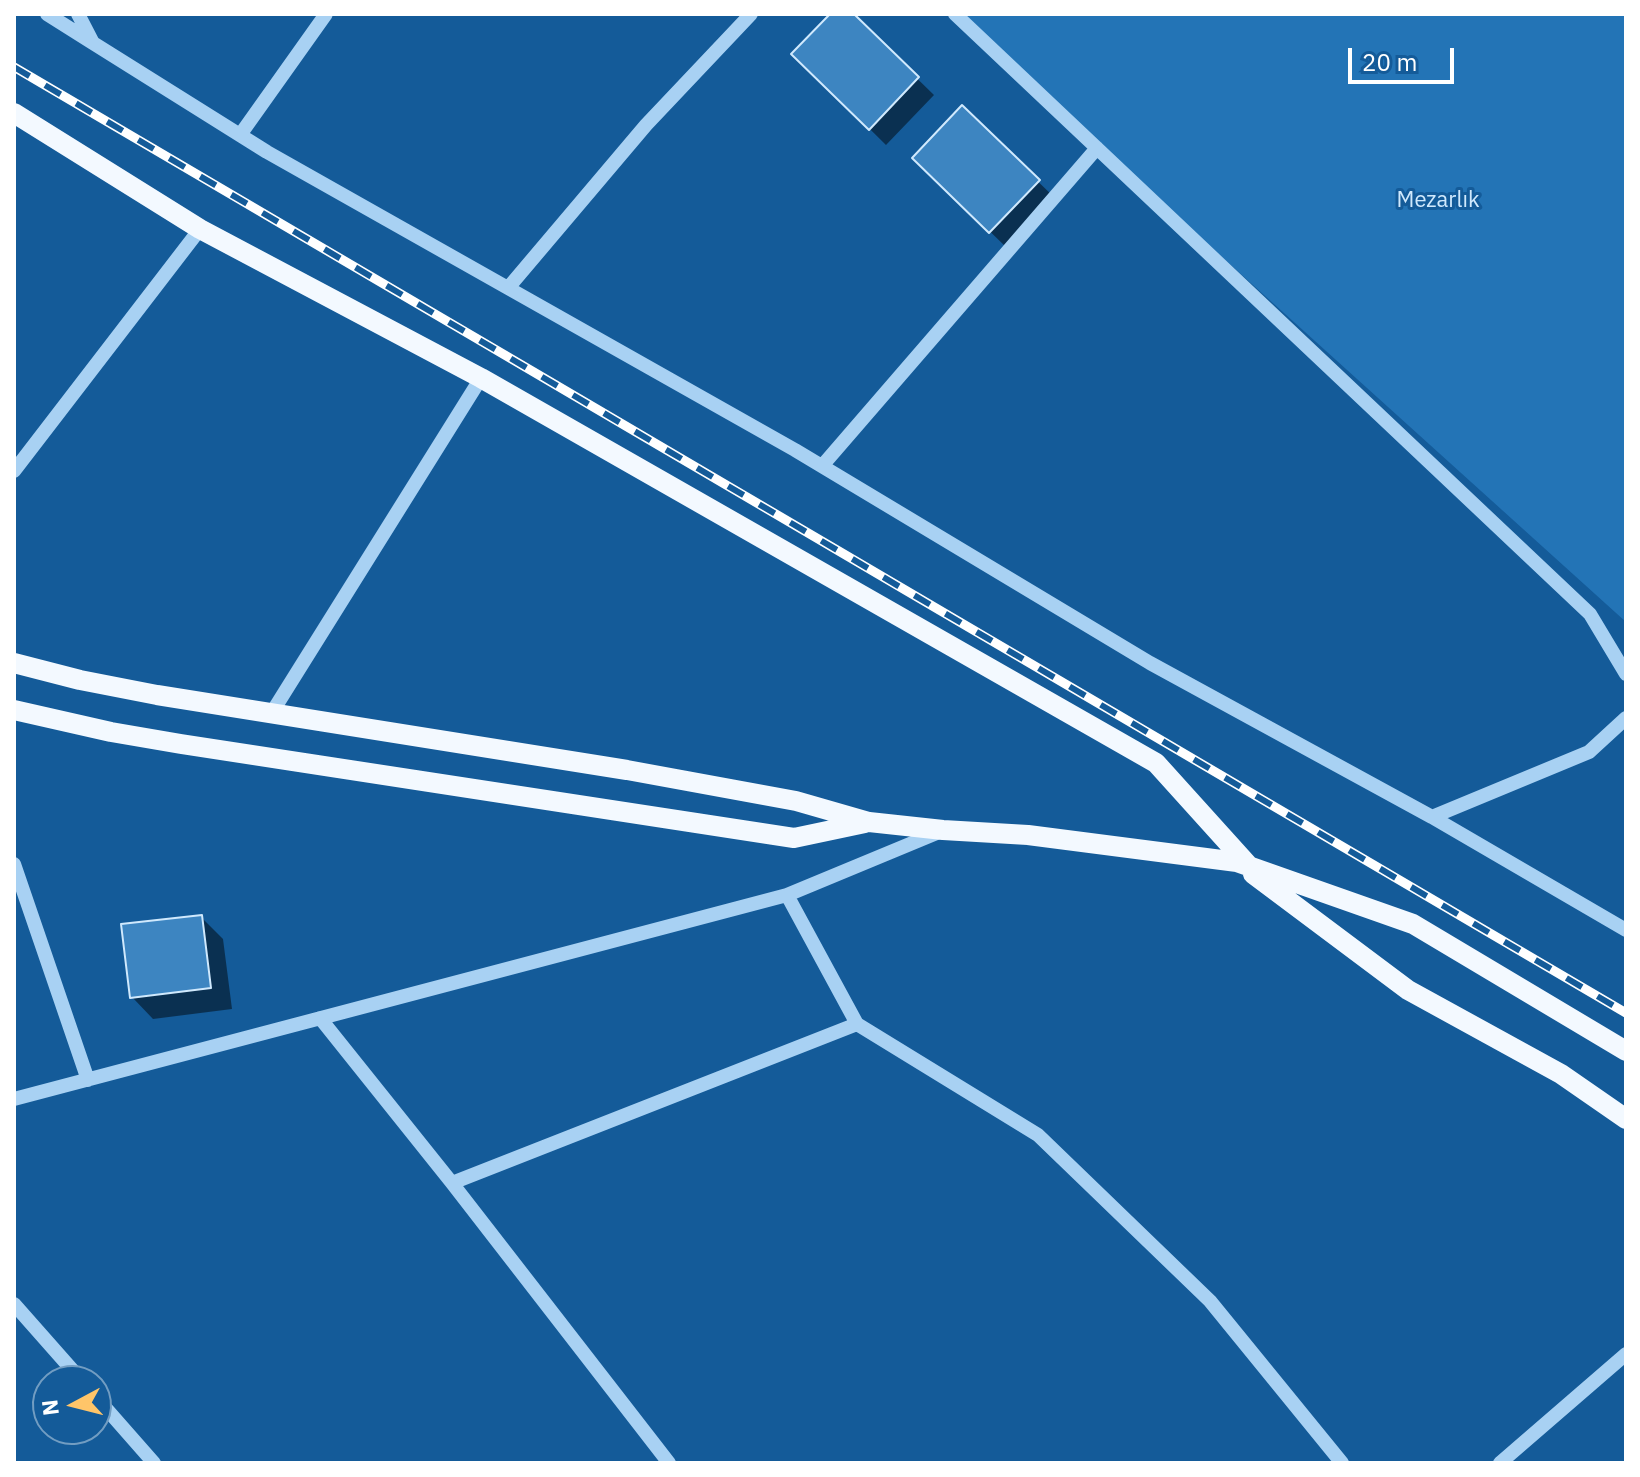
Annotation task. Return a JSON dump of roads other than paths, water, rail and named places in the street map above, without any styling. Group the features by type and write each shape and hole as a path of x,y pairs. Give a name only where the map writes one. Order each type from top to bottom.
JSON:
{"main road":[{"path":"14,113 200,229 481,378 1156,763 1243,864 1408,990 1561,1074 1626,1119"},
{"path":"14,663 80,680 271,714 627,770 796,801 869,822 1028,835 1243,864 1413,924 1626,1051"},
{"path":"14,710 181,744 794,838 869,822"}],"street":[{"path":"47,14 240,135 822,466 1150,663 1432,817 1626,930"},
{"path":"78,14 93,43"},
{"path":"240,135 326,14"},
{"path":"508,288 646,125 751,14"},
{"path":"955,14 1590,614 1626,674"},
{"path":"822,466 1097,148"},
{"path":"14,471 200,229"},
{"path":"271,714 481,378"},
{"path":"1432,817 1589,752 1626,718"},
{"path":"14,1099 787,895 943,830"},
{"path":"14,864 88,1080"},
{"path":"787,895 857,1024 1038,1135 1210,1301 1342,1463"},
{"path":"320,1018 452,1183 664,1461"},
{"path":"452,1183 857,1024"},
{"path":"14,1304 68,1365"},
{"path":"1500,1463 1626,1354"},
{"path":"112,1415 154,1463"}],"railway":[{"path":"14,67 1626,1013"}],"park label":[{"name":"Mezarlık","path":"1438,201"}]}
